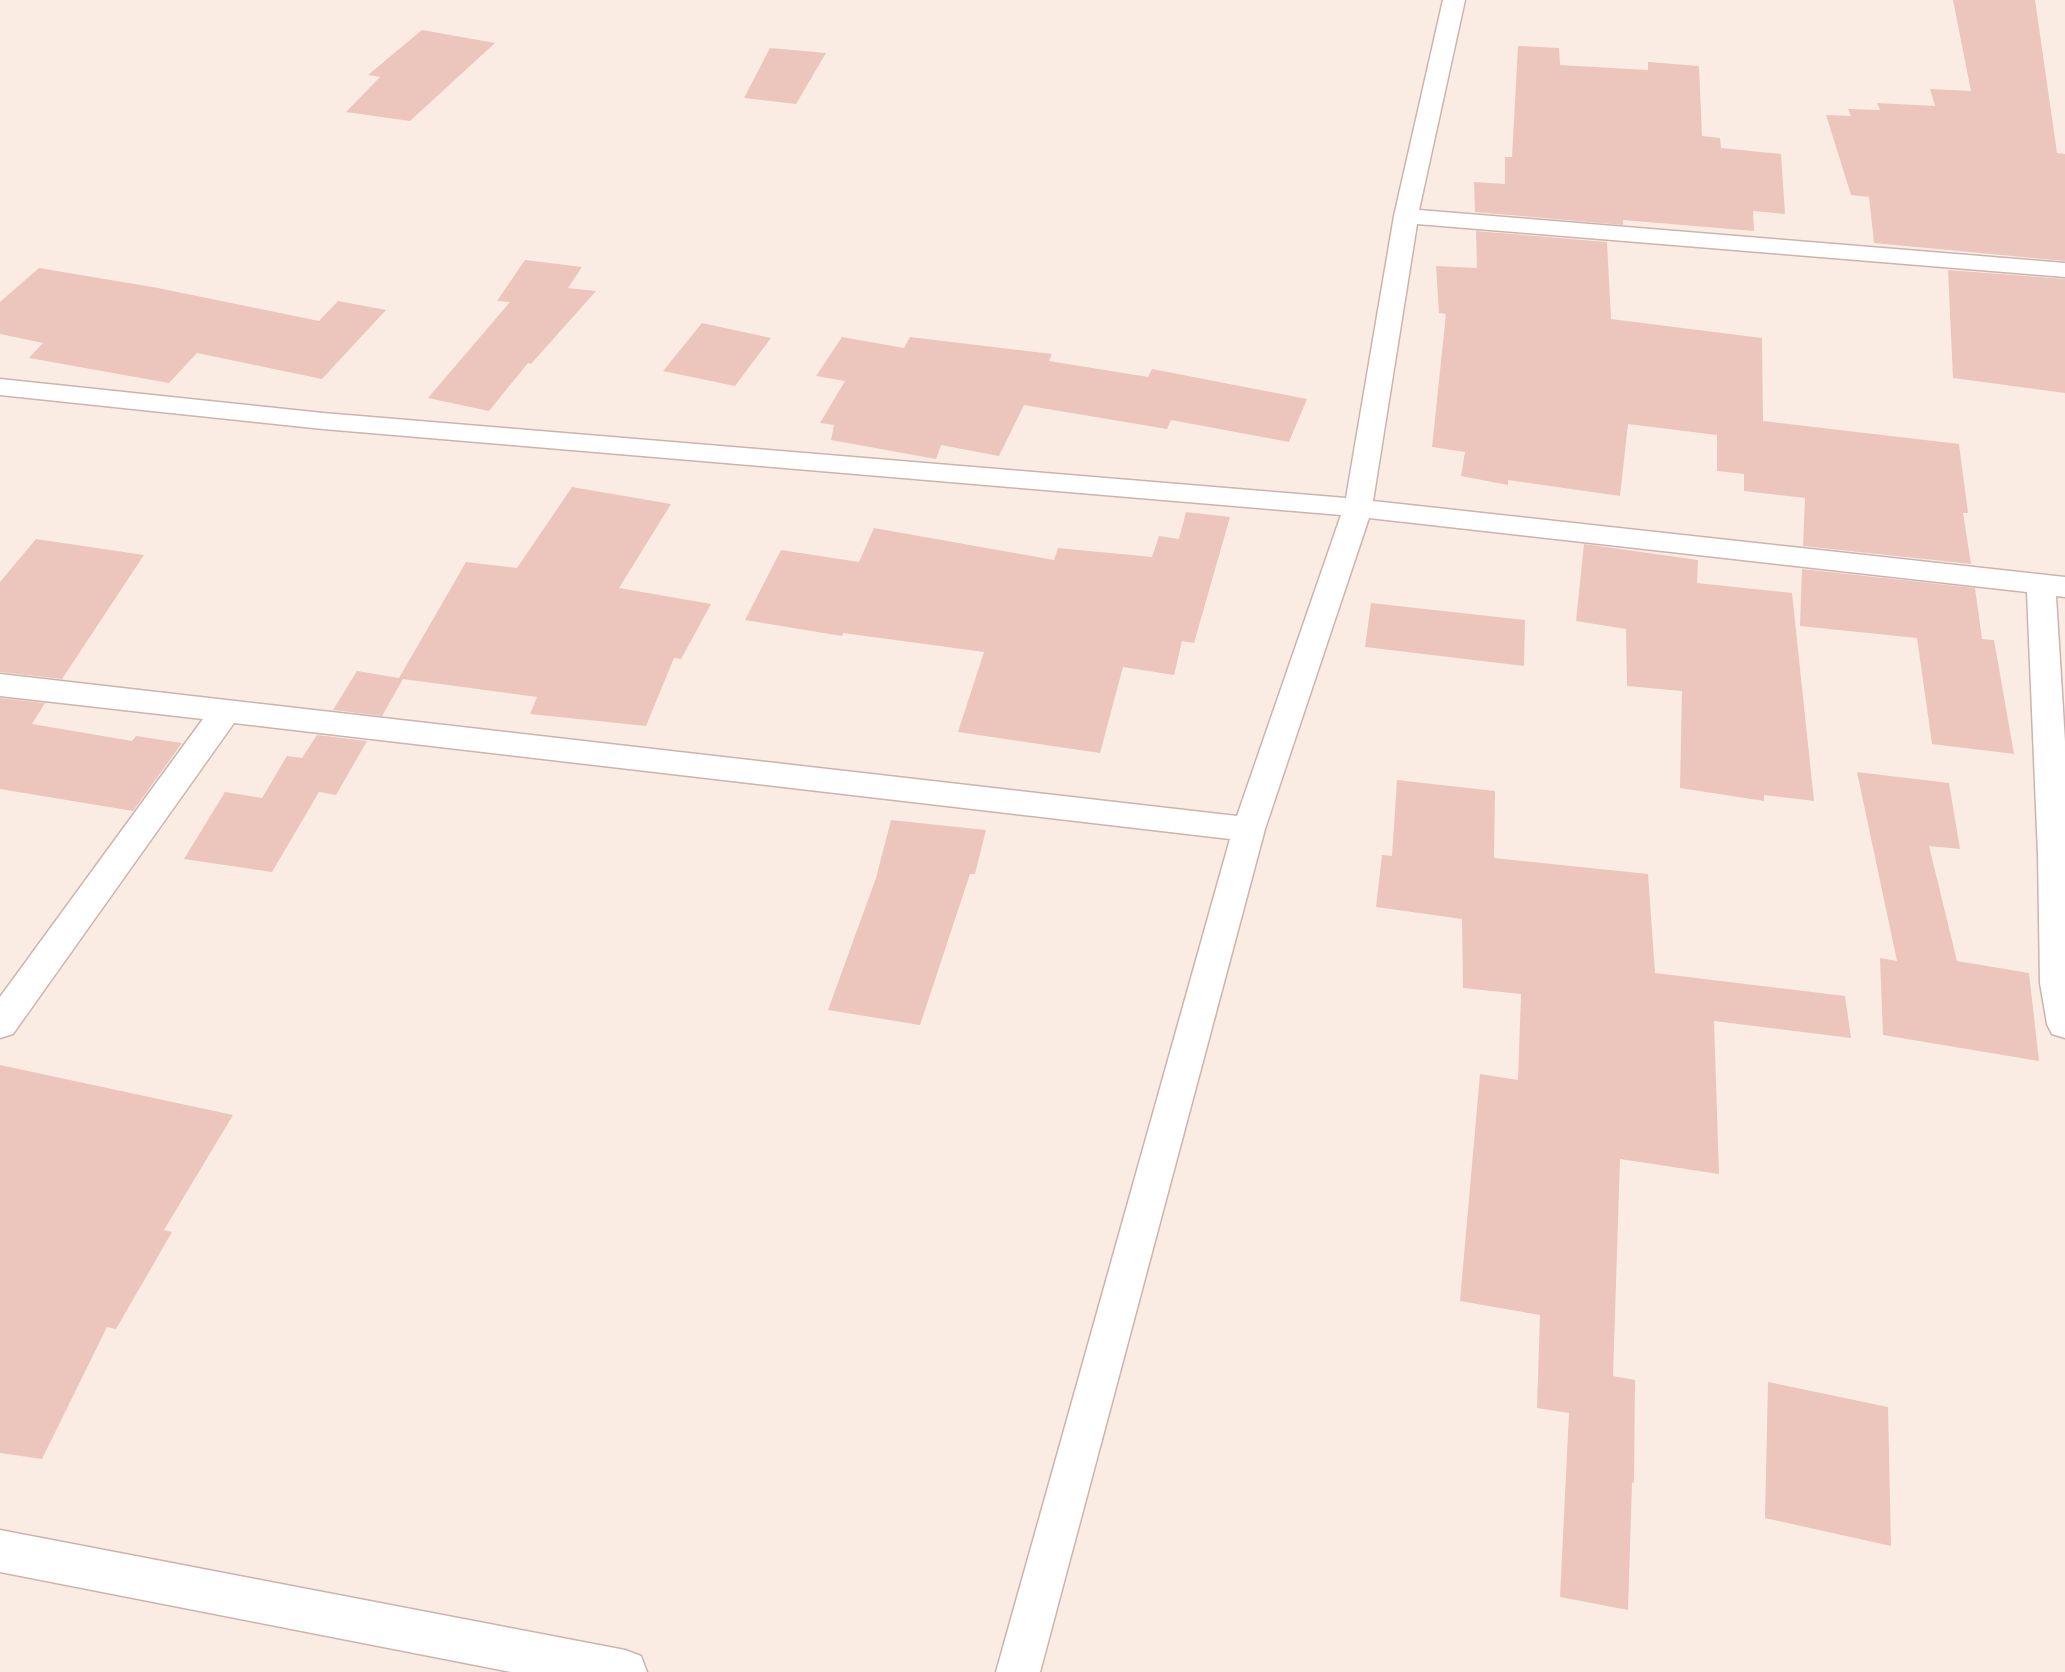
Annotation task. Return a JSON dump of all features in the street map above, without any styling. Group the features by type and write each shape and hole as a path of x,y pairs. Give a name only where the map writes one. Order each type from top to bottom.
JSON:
{"street":[{"path":"1018,1672 1249,829 1358,507 1406,216 1454,0"},
{"path":"1406,216 2065,270"},
{"path":"0,387 335,422 1358,507 2053,586 2058,984 2065,1024"},
{"path":"0,686 1249,829"},
{"path":"0,1024 224,713"},
{"path":"0,1551 625,1672"}],"building":[{"path":"1953,0 2035,0 2057,153 2065,154 2065,261 1874,243 1869,197 1851,195 1826,115 1851,116 1848,109 1880,110 1877,103 1935,106 1930,89 1971,91"},
{"path":"422,30 495,43 410,121 346,112 380,77 368,75"},
{"path":"1518,46 1559,48 1560,65 1648,70 1648,62 1699,66 1702,136 1720,138 1721,148 1781,154 1785,214 1753,211 1754,231 1623,220 1623,225 1475,212 1474,182 1505,184 1505,157 1512,157"},
{"path":"770,48 826,53 796,104 744,98"},
{"path":"1476,231 1607,242 1611,319 1762,338 1763,421 1959,444 1968,513 1963,513 1971,564 1803,546 1805,498 1744,491 1744,474 1717,471 1717,435 1628,424 1620,496 1508,480 1508,485 1461,476 1465,452 1432,447 1446,314 1439,313 1436,266 1477,268"},
{"path":"525,260 582,267 568,288 596,291 531,364 528,363 489,411 428,398 510,302 497,301"},
{"path":"39,268 158,288 319,321 338,301 386,310 322,379 197,353 169,383 29,358 43,343 0,334 0,302"},
{"path":"1948,270 2065,279 2065,393 1953,378"},
{"path":"702,323 771,338 735,386 663,371"},
{"path":"842,337 904,348 910,337 1052,354 1049,361 1148,377 1152,369 1307,399 1289,442 1171,420 1167,429 1024,405 999,456 941,445 936,459 831,440 834,425 820,423 845,381 816,376"},
{"path":"572,487 671,504 619,588 711,604 681,659 674,658 646,726 530,714 537,697 403,679 382,716 333,710 357,671 399,678 466,562 517,568"},
{"path":"1186,512 1230,517 1194,643 1182,641 1174,675 1123,667 1100,753 958,732 984,652 843,633 842,636 745,620 781,550 859,562 874,528 1054,560 1058,548 1152,557 1159,536 1179,539"},
{"path":"36,539 144,555 62,679 0,672 0,582"},
{"path":"1584,544 1698,560 1697,583 1792,593 1814,801 1764,795 1764,801 1680,788 1682,691 1627,686 1626,629 1576,621"},
{"path":"1802,569 1975,588 1982,639 1994,640 2014,754 1932,744 1917,638 1800,626"},
{"path":"1371,603 1525,620 1524,666 1365,647"},
{"path":"0,698 45,703 32,724 132,741 136,736 182,743 133,811 0,789"},
{"path":"317,735 367,741 336,795 319,792 272,872 184,859 225,792 262,798 287,756 302,758"},
{"path":"1857,772 1949,783 1960,849 1929,846 1957,961 2029,973 2039,1061 1883,1035 1880,958 1897,961"},
{"path":"1397,780 1495,791 1494,858 1648,874 1655,973 1845,996 1851,1038 1714,1021 1719,1174 1620,1159 1613,1376 1635,1380 1634,1483 1632,1482 1628,1610 1560,1597 1569,1413 1537,1408 1540,1315 1460,1301 1480,1074 1518,1080 1521,994 1463,988 1462,919 1376,907 1382,855 1392,856"},
{"path":"891,820 986,830 975,874 970,874 920,1025 828,1010 876,878"},
{"path":"0,1065 233,1115 164,1230 172,1232 116,1329 107,1327 42,1459 0,1453"},
{"path":"1768,1382 1888,1407 1891,1546 1765,1518"}]}
